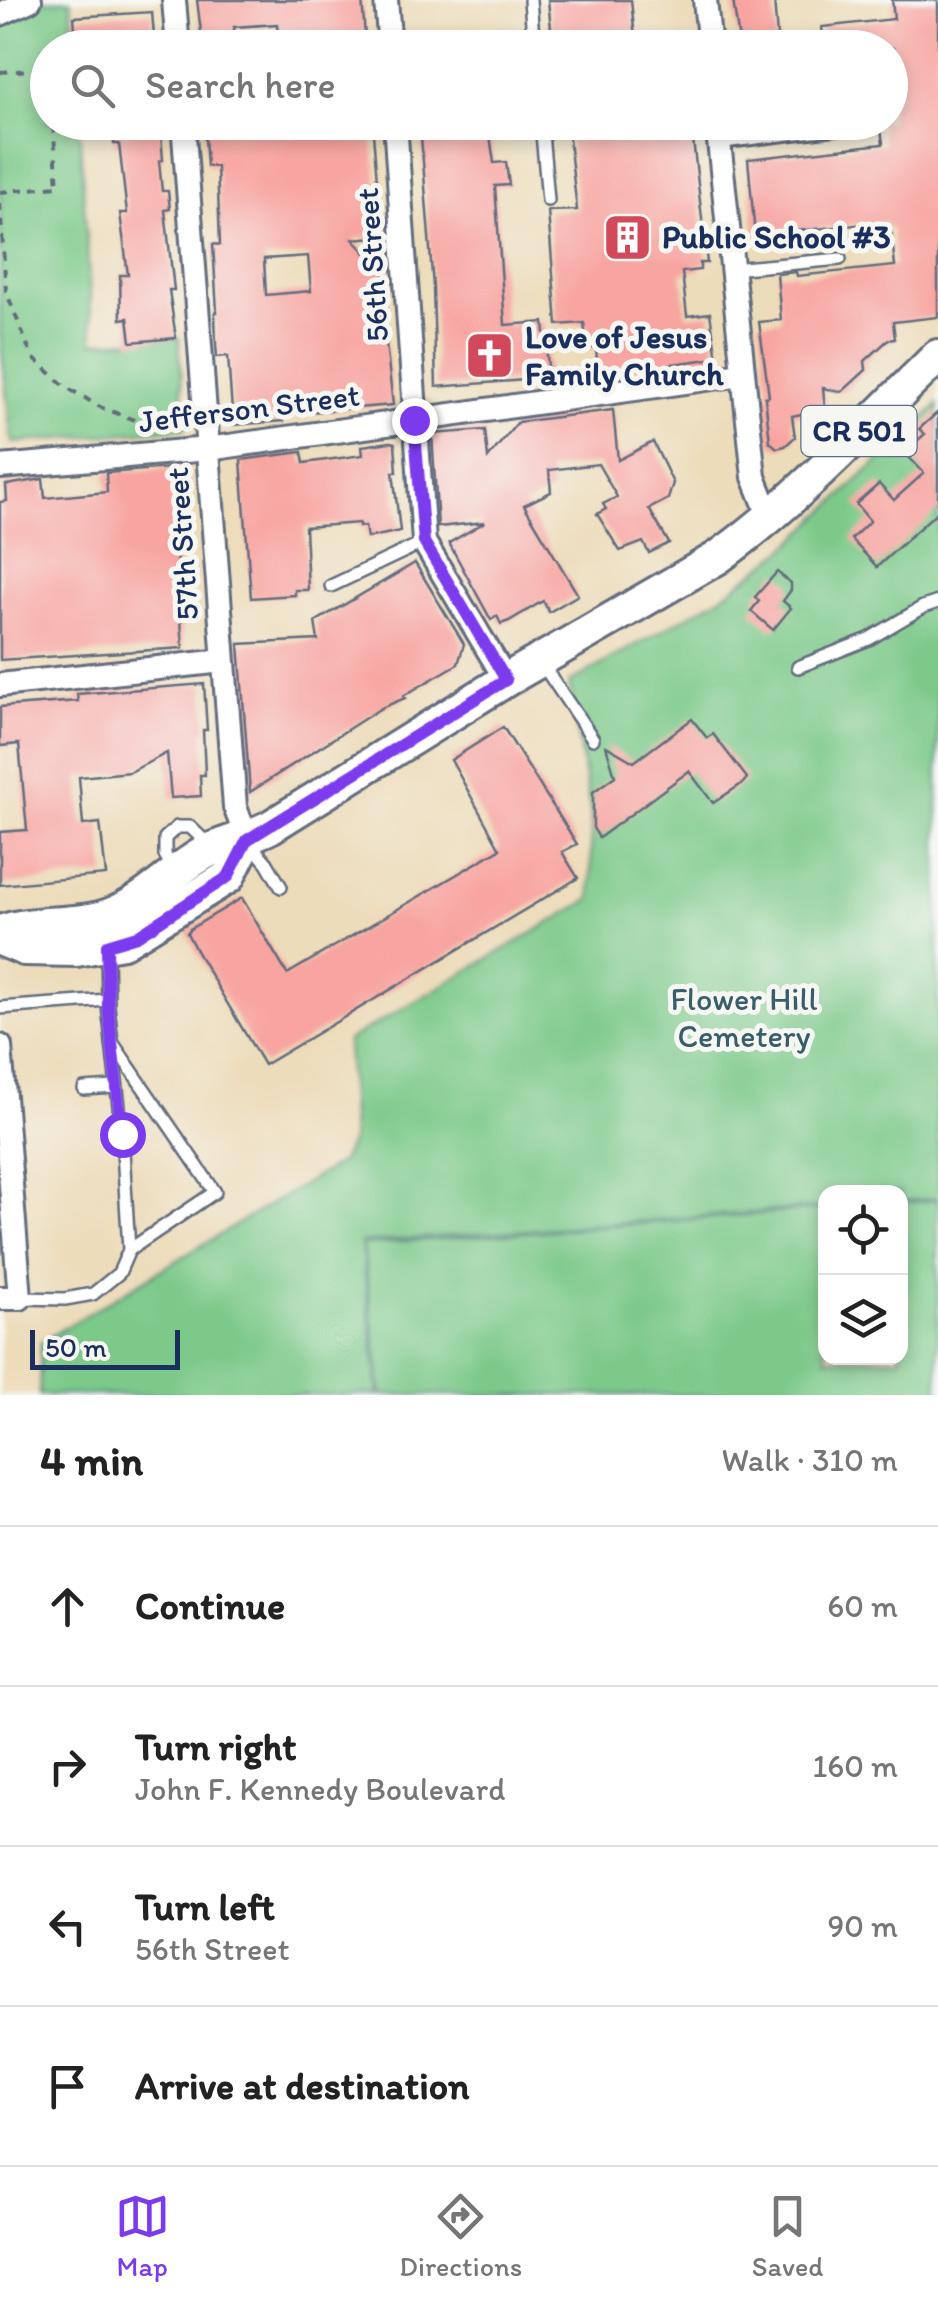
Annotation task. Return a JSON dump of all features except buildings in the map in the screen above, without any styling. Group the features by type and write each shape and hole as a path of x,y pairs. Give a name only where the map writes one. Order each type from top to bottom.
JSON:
{"main road":[{"name":"CR 501","path":"0,935 25,924 102,918 212,849 247,840 506,680 716,558 769,514 938,356"},
{"name":"CR 501","path":"0,935 24,950 76,950 137,936 228,877 247,840"}],"street":[{"path":"0,14 30,0"},
{"path":"174,0 176,30"},
{"path":"386,0 389,30"},
{"path":"705,0 708,30"},
{"name":"57th Street","path":"184,140 235,807 247,840"},
{"name":"56th Street","path":"396,140 424,542 506,680"},
{"path":"719,140 754,476 769,514"},
{"name":"Jefferson Street","path":"0,467 208,449 742,374"},
{"path":"0,685 223,661"},
{"path":"0,1046 10,1298"}],"lane":[{"path":"530,0 532,30"},
{"path":"543,140 548,200"},
{"path":"732,269 840,259"},
{"path":"331,586 424,542"},
{"path":"798,668 869,639 938,602"},
{"path":"540,660 593,739"},
{"path":"247,840 281,887"},
{"path":"10,1298 65,1299 93,1294 119,1273 129,1250 107,945"},
{"path":"0,1008 108,1000"},
{"path":"111,1040 215,1192 129,1250"},
{"path":"84,1089 115,1086"}],"path":[{"path":"0,72 30,70"},
{"path":"0,192 58,186 54,140"},
{"path":"0,204 3,289 32,356 66,387 102,408 164,430"},
{"path":"0,276 3,268"}],"green space":[{"path":"0,0 71,0 73,30 30,30 30,140 80,140 93,342 179,338 185,428 12,443 0,336"},
{"name":"Flower Hill Cemetery","path":"938,405 938,1198 908,1200 908,1185 818,1185 818,1208 361,1243 379,1395 39,1395 41,1342 341,1162 352,1138 347,1041 591,899 591,815 569,683 721,597 784,550"},
{"path":"938,1200 938,1395 382,1395 363,1245 818,1210 818,1365 908,1365 908,1202"}],"place":[{"name":"Public School #3","path":"627,237"},
{"name":"Love of Jesus Family Church","path":"490,355"}],"route":[{"path":"122,1134 108,1006 107,945 137,936 228,877 247,840 506,680 424,542 414,420"}]}
